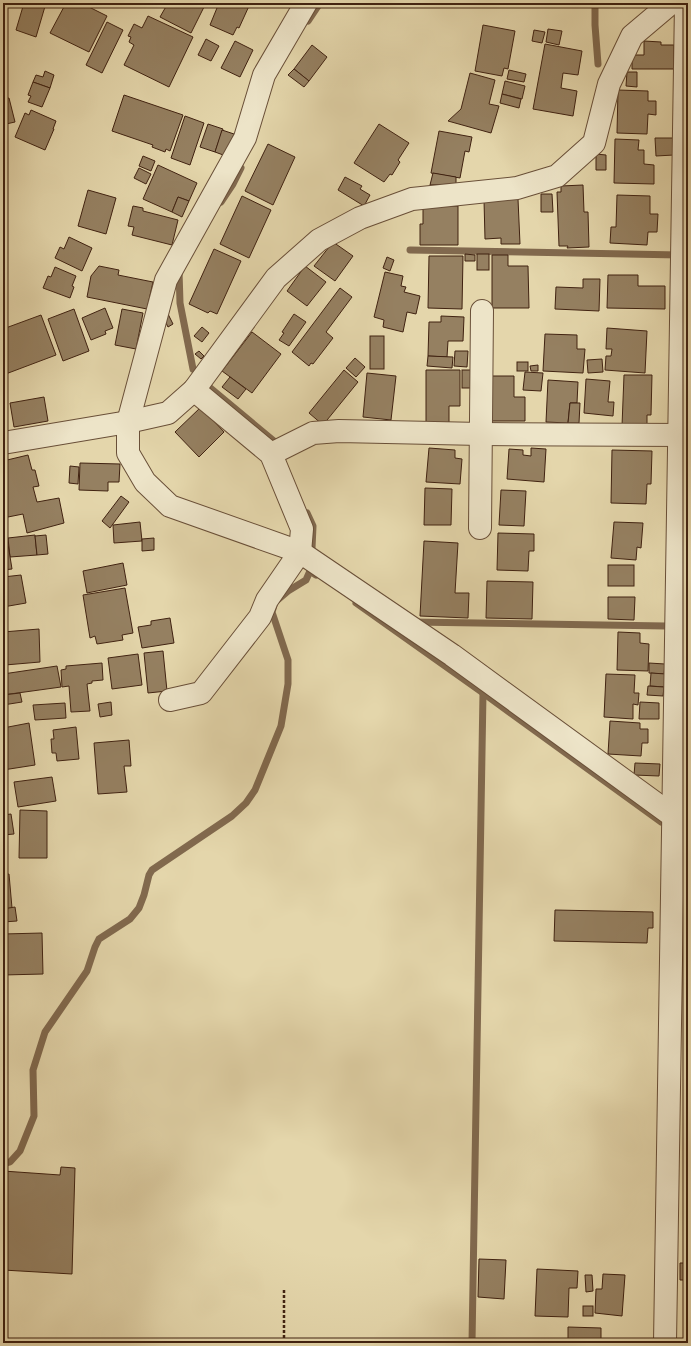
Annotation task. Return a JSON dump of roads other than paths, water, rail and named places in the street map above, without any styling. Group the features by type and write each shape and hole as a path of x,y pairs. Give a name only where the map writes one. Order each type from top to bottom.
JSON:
{"street":[{"path":"306,3 264,75 244,138 166,280 128,422 128,453 145,482 170,506 300,552 452,655 681,816"},
{"path":"3,443 128,422 168,413 194,390 276,278 319,240 360,218 412,199 517,188 557,176 594,143 609,84 632,36 671,3"},
{"path":"665,1343 681,816 686,3"},
{"path":"480,528 482,311"},
{"path":"170,700 201,693 260,618 267,600 300,552 302,529 270,454 194,390"},
{"path":"270,454 313,433 684,435"}],"waterway":[{"path":"308,21 320,3"},
{"path":"595,3 598,64"},
{"path":"221,202 233,184 241,168"},
{"path":"410,250 680,255"},
{"path":"181,269 179,271 180,303 193,369"},
{"path":"209,387 275,442"},
{"path":"307,513 313,526 312,548"},
{"path":"3,1164 10,1162 20,1151 34,1116 33,1070 45,1032 87,971 99,939 130,919 139,908 149,875 152,870 232,816 246,803 255,790 281,726 288,684 288,660 272,612 275,602 288,591 306,580 310,571 316,575"},
{"path":"356,603 661,822"},
{"path":"413,622 666,626"},
{"path":"472,1343 483,693"}]}
